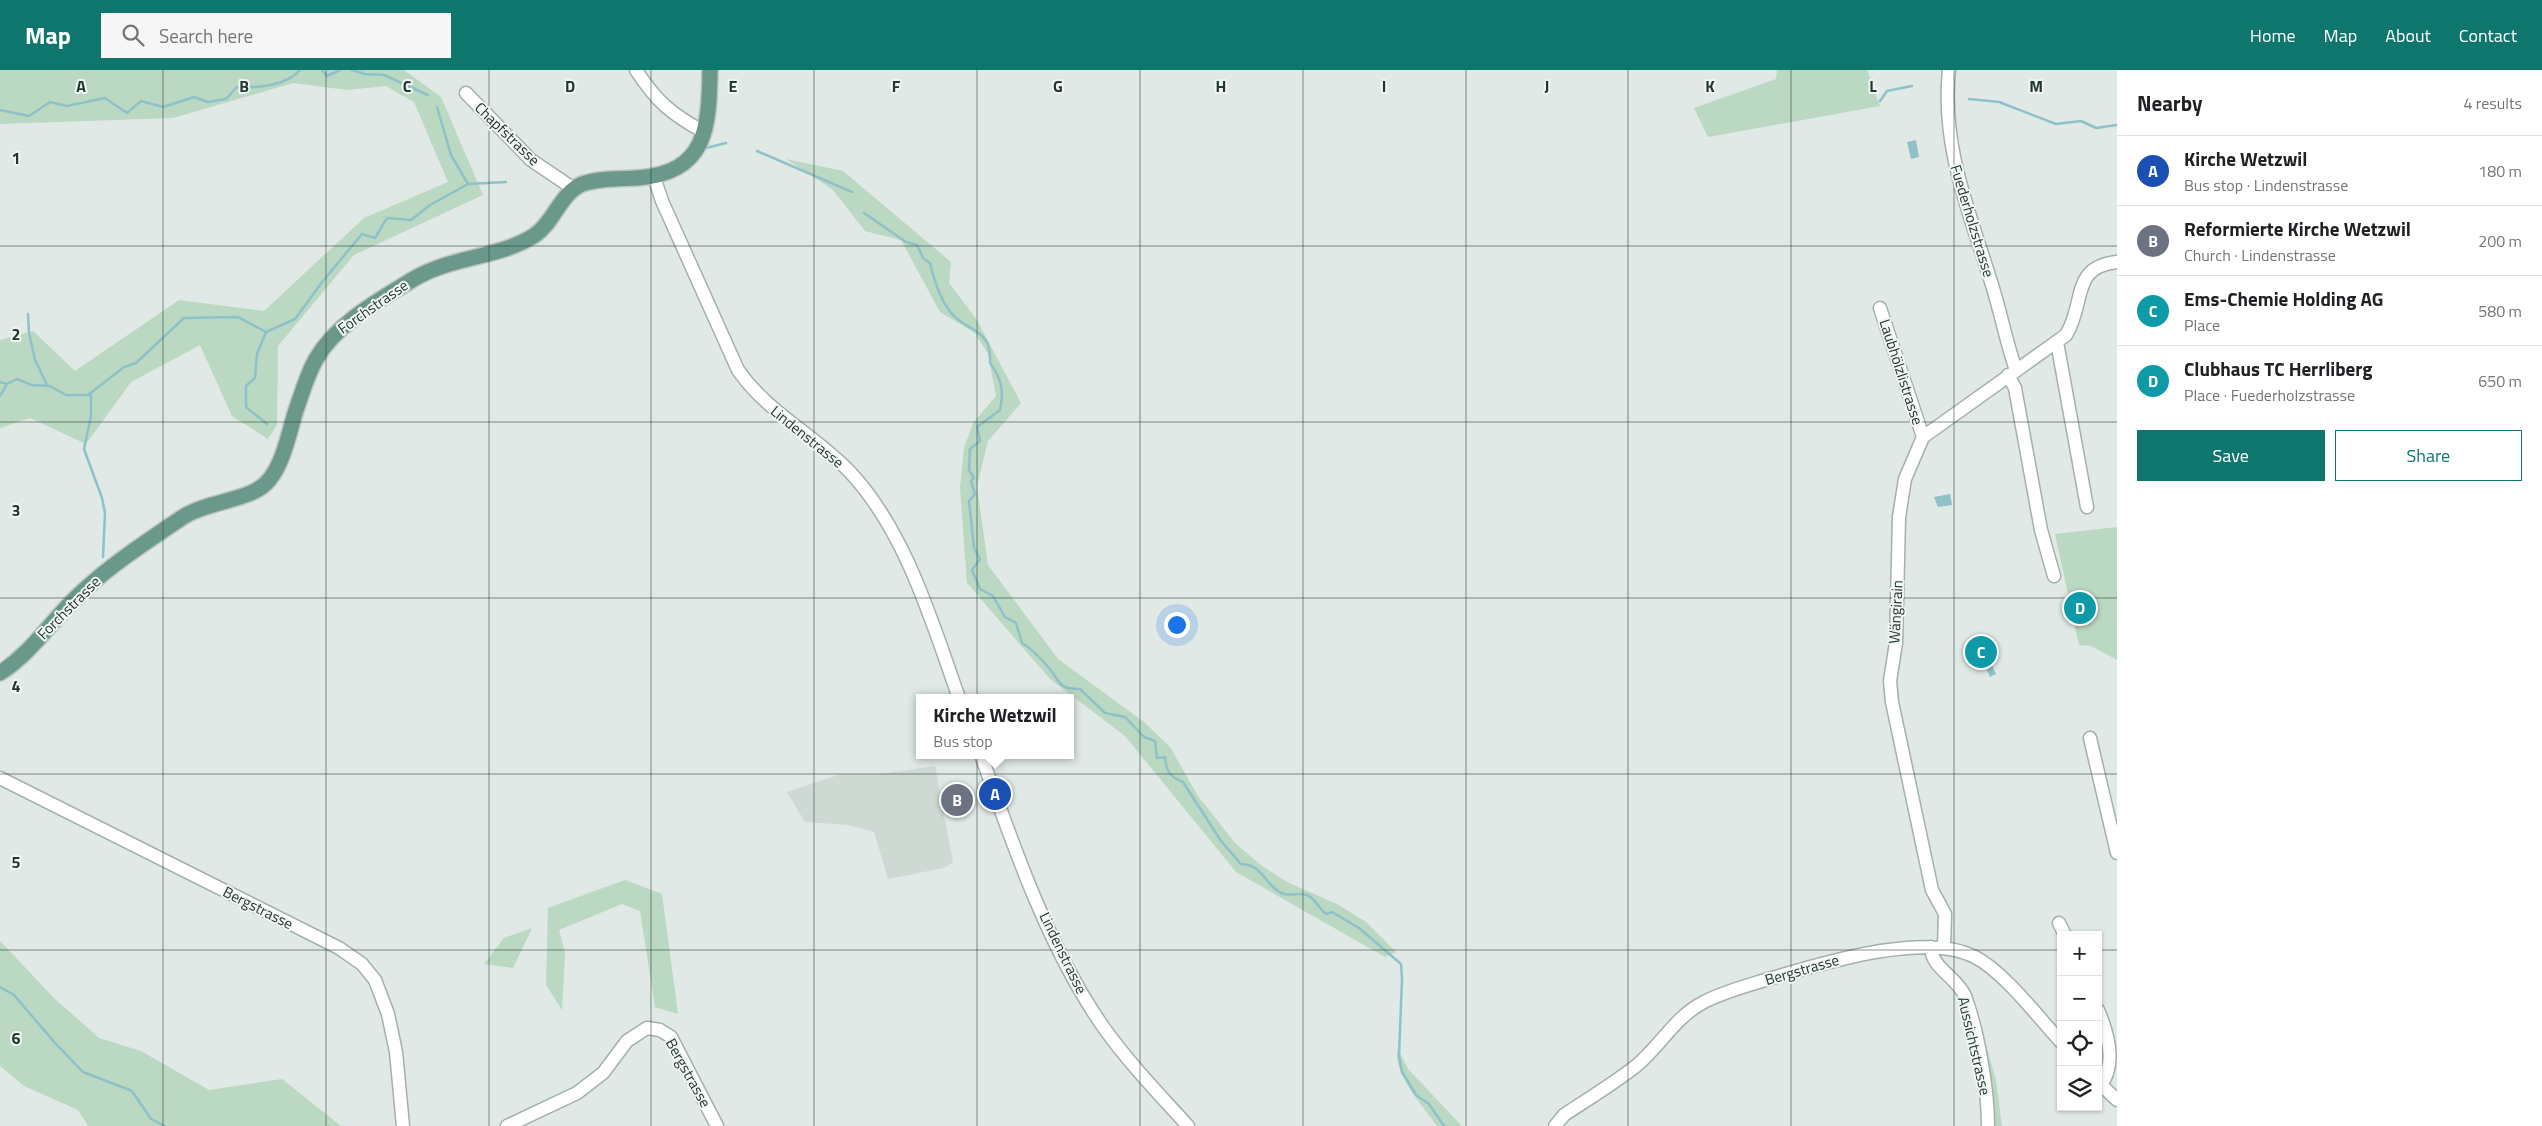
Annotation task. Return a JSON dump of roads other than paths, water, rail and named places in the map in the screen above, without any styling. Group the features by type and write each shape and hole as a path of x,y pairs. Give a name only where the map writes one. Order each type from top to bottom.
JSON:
{"main road":[{"path":"574,189 590,182 654,177 668,174 690,159 697,150 704,132 710,103 710,70"},
{"name":"Forchstrasse","path":"0,673 29,649 82,592 139,548 196,509 252,493 267,483 277,469 304,388 316,359 335,334 347,323 425,272 458,260 506,248 536,234 574,189"}],"street":[{"path":"636,70 648,88 669,112 704,132"},
{"name":"Fuederholzstrasse","path":"1949,70 1949,127 1953,162 1994,291 2015,388 2041,530 2054,576"},
{"name":"Chapfstrasse","path":"466,94 531,160 574,189"},
{"name":"Lindenstrasse","path":"654,177 665,208 738,370 748,384 772,409 824,447 848,470 863,487 894,535 920,591 958,694"},
{"path":"1923,437 2066,335 2074,323 2083,283 2091,270 2101,263 2117,262"},
{"name":"Laubhölzlistrasse","path":"1880,308 1923,437"},
{"path":"2056,342 2087,507"},
{"name":"Wängirain","path":"1923,437 1905,479 1899,516 1896,643 1890,681 1892,702 1932,890 1945,914 1937,947"},
{"path":"2090,738 2117,853"},
{"name":"Lindenstrasse","path":"983,759 1050,932 1069,971 1104,1028 1124,1054 1188,1126"},
{"name":"Bergstrasse","path":"0,778 339,948 362,964 375,980 388,1014 396,1052 402,1126"},
{"path":"2059,922 2063,931"},
{"name":"Bergstrasse","path":"1555,1126 1564,1115 1637,1065 1678,1021 1704,1002 1834,960 1937,947 1967,954 1985,964 2001,978 2057,1038"},
{"name":"Aussichtstrasse","path":"1937,947 1936,964 1946,971 1964,995 1984,1074 1988,1126"},
{"path":"2102,1019 2109,1036 2111,1056 2106,1080 2102,1082"},
{"name":"Bergstrasse","path":"507,1126 577,1093 603,1073 627,1041 647,1028 660,1030 671,1037 717,1126"},
{"path":"2102,1085 2117,1100"}],"water":[{"path":"1916,140 1919,157 1911,159 1907,142"},
{"path":"1950,494 1952,505 1938,507 1934,497"},
{"path":"1984,648 1996,674 1990,677 1978,650"}],"waterway":[{"path":"0,110 29,116 50,102 67,106 105,98 127,113 141,101 163,107 194,97 208,102 226,99 237,87 253,87 279,83 287,80 300,70"},
{"path":"322,70 327,76 340,70"},
{"path":"352,70 365,74 384,75 428,95"},
{"path":"1880,101 1887,91 1912,86"},
{"path":"1969,99 1999,102 2056,124 2081,121 2096,128 2117,125"},
{"path":"437,107 451,155 468,184"},
{"path":"706,148 726,143"},
{"path":"757,151 852,192"},
{"path":"0,396 7,384 17,379 32,385 50,386 66,395 88,395 124,367 136,363 184,318 238,317 266,332 295,319 323,281 362,234 375,238 387,218 411,220 430,205 468,184 506,182"},
{"path":"864,213 906,242 917,245 923,258 930,263 944,303 952,314 984,338 990,352 990,363 1001,385 1000,410 977,427 980,441 970,449 969,470 974,478 971,481 975,494 969,501 974,548 980,559 972,570 980,589 993,596 1005,617 1016,623 1022,643 1040,658 1060,684 1067,688 1080,689 1105,713 1125,717 1144,737 1155,741 1157,758 1165,757 1166,766 1170,773 1183,782 1221,841 1241,864 1257,869 1274,888 1283,894 1310,896 1326,914 1332,912 1359,928 1401,964 1399,1056 1402,1072 1416,1095 1429,1104 1444,1126"},
{"path":"28,314 29,333 35,360 47,385"},
{"path":"266,332 257,354 255,378 246,386 246,407 267,424"},
{"path":"0,382 7,384"},
{"path":"91,393 91,416 84,449 102,498 105,513 103,557"},
{"path":"0,987 14,995 83,1072 132,1091 151,1119 165,1126"}],"place":[{"name":"Clubhaus TC Herrliberg","path":"2080,608"},
{"name":"Ems-Chemie Holding AG","path":"1981,652"},
{"name":"Kirche Wetzwil","path":"995,794"},
{"name":"Reformierte Kirche Wetzwil","path":"957,800"}]}
